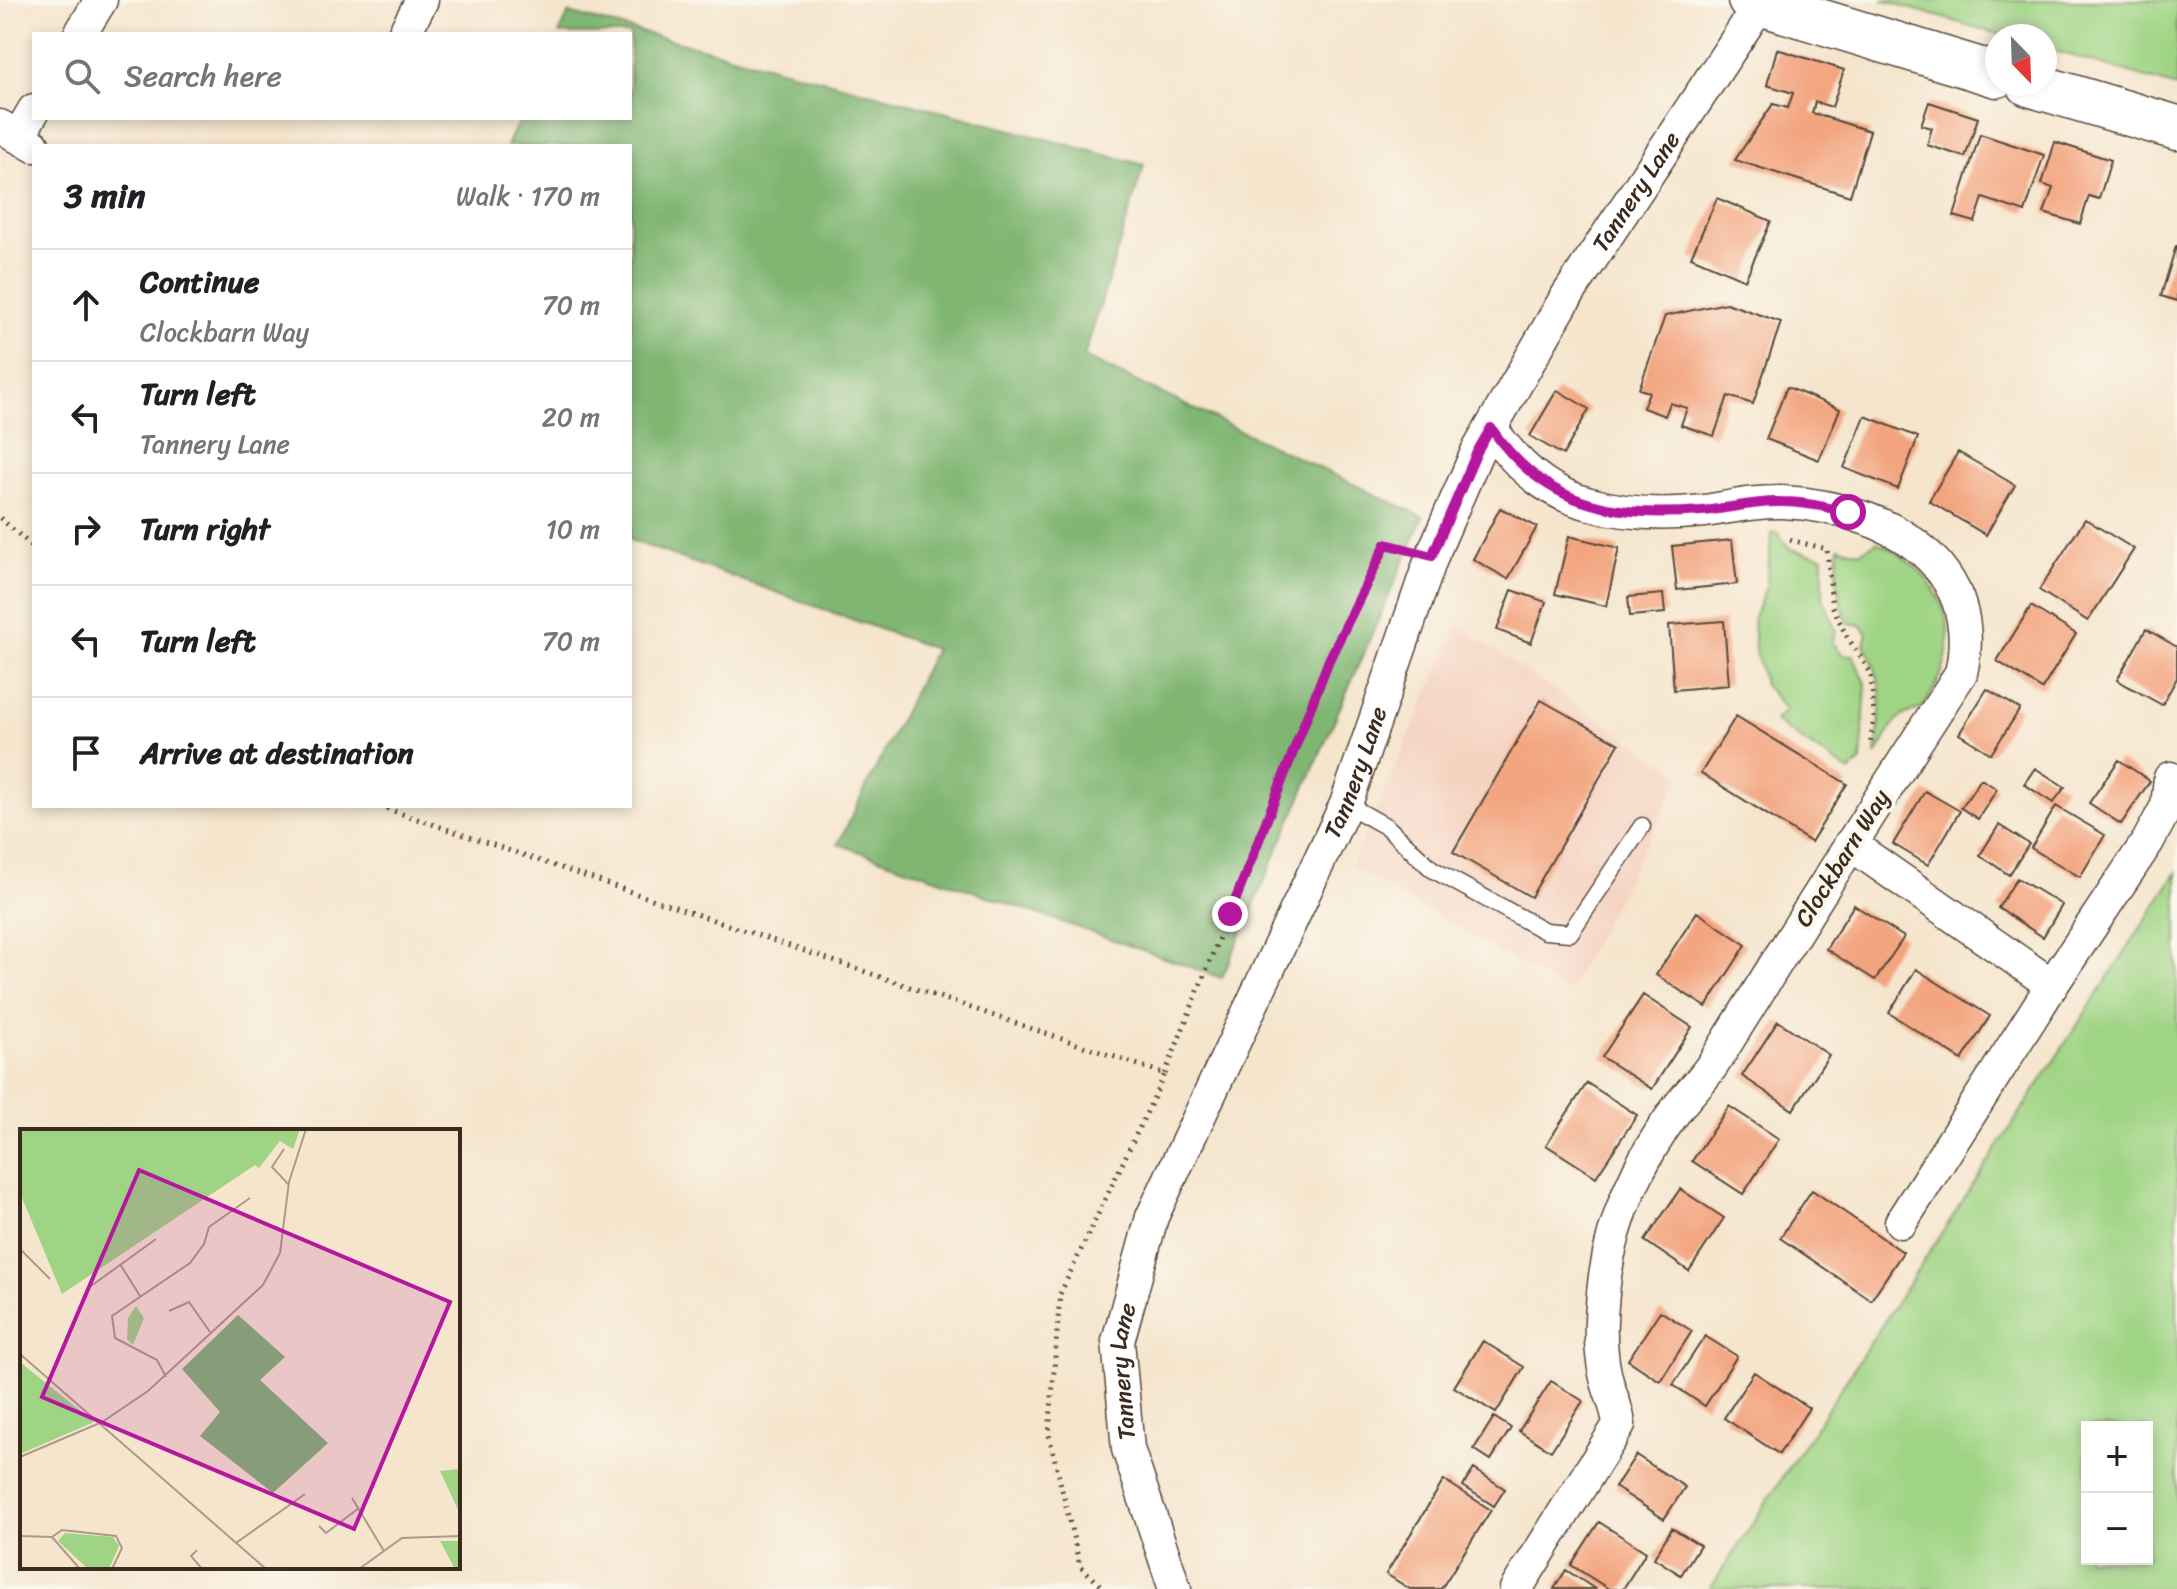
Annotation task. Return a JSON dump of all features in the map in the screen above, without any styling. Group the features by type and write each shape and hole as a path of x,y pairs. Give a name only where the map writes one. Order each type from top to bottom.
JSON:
{"main road":[{"path":"1757,1 1985,71"},
{"path":"2057,92 2177,128"}],"street":[{"path":"81,32 101,0"},
{"path":"405,32 422,0"},
{"name":"Tannery Lane","path":"1175,1589 1128,1449 1118,1341 1152,1217 1346,804 1432,556 1477,452 1565,299 1757,1"},
{"name":"Clockbarn Way","path":"1491,428 1525,470 1557,491 1590,505 1660,513 1705,511 1769,502 1816,505 1848,512 1894,530 1927,553 1943,572 1959,601 1966,631 1966,653 1961,673 1850,844 1710,1070 1661,1131 1636,1177 1613,1238 1601,1313 1601,1351 1619,1425 1516,1589"},
{"path":"1901,1222 2148,841 2167,806 2170,778"},
{"path":"1850,844 2052,985"}],"lane":[{"path":"1346,804 1387,827 1432,869 1545,931 1570,933 1642,826"}],"path":[{"path":"1769,502 1790,540 1827,549 1832,605 1846,635 1871,673 1874,717 1868,760 1860,772 1875,805"},
{"path":"0,518 32,546"},
{"path":"1165,1074 1329,660 1386,544 1432,556"},
{"path":"385,808 1142,1066"}],"shaded area":[{"path":"1458,626 1682,775 1568,992 1351,866"}],"green space":[{"path":"1882,0 2177,0 2177,87 2057,52 2057,24 1985,24 1985,30"},
{"path":"569,13 1144,165 1084,357 1423,517 1222,978 838,844 935,649 632,541 632,144 508,144 519,120 632,120 632,32 560,32"},
{"path":"1777,532 1790,549 1823,557 1823,598 1836,631 1832,642 1843,655 1853,655 1866,684 1861,761 1850,772 1774,721 1786,710 1764,684 1755,648 1753,620 1766,587 1772,533"},
{"path":"1877,542 1920,572 1935,591 1944,611 1948,633 1946,656 1939,679 1925,704 1900,718 1876,755 1880,712 1877,672 1864,645 1867,633 1861,625 1848,623 1844,613 1837,567 1839,547 1860,552"},
{"path":"2177,872 2177,1589 1710,1589"}],"building":[{"path":"1777,49 1844,70 1832,107 1815,102 1812,113 1870,131 1850,196 1735,160 1773,104 1788,108 1793,93 1767,85"},
{"path":"1929,102 1978,118 1965,157 1927,145 1932,128 1921,125"},
{"path":"1980,134 2044,155 2025,212 1983,198 1975,222 1954,216"},
{"path":"2055,142 2111,160 2099,199 2089,196 2080,224 2044,213 2053,188 2042,184"},
{"path":"1717,198 1771,221 1745,280 1691,257"},
{"path":"2177,246 2177,301 2161,296"},
{"path":"1726,303 1781,322 1753,404 1728,396 1714,436 1681,425 1687,408 1670,403 1665,416 1643,408 1649,392 1639,389 1665,316"},
{"path":"1787,387 1840,409 1819,460 1766,439"},
{"path":"1557,390 1589,409 1563,455 1530,436"},
{"path":"1865,416 1918,437 1898,489 1844,468"},
{"path":"1958,452 2015,485 1986,535 1929,501"},
{"path":"1500,508 1537,527 1508,579 1473,559"},
{"path":"2085,519 2134,549 2088,621 2039,590"},
{"path":"1569,536 1619,548 1606,606 1555,594"},
{"path":"1732,540 1737,584 1677,590 1672,546"},
{"path":"1512,590 1546,602 1531,643 1497,630"},
{"path":"1663,594 1665,613 1630,616 1628,597"},
{"path":"2031,606 2076,634 2042,689 1997,661"},
{"path":"1724,621 1729,685 1674,690 1669,625"},
{"path":"2146,629 2177,647 2177,678 2162,705 2117,680"},
{"path":"1987,689 2020,709 1991,754 1959,734"},
{"path":"1541,700 1619,744 1531,897 1453,852"},
{"path":"1736,716 1847,784 1811,842 1701,773"},
{"path":"2119,760 2150,781 2121,824 2089,803"},
{"path":"2035,768 2065,787 2053,803 2024,784"},
{"path":"1981,779 1997,789 1978,819 1961,808"},
{"path":"1925,791 1960,811 1928,865 1893,844"},
{"path":"2056,806 2105,835 2080,877 2031,848"},
{"path":"1999,825 2029,844 2009,875 1980,855"},
{"path":"2017,878 2062,905 2043,937 1998,908"},
{"path":"1854,905 1904,937 1875,980 1826,949"},
{"path":"1697,912 1746,945 1706,1007 1656,975"},
{"path":"1916,969 1990,1016 1962,1060 1889,1013"},
{"path":"1643,995 1692,1027 1652,1089 1602,1057"},
{"path":"1778,1021 1829,1055 1793,1110 1742,1076"},
{"path":"1587,1083 1637,1115 1596,1177 1546,1145"},
{"path":"1729,1106 1779,1139 1743,1194 1692,1161"},
{"path":"1680,1189 1724,1218 1689,1271 1645,1241"},
{"path":"1812,1190 1903,1252 1871,1300 1780,1238"},
{"path":"1660,1311 1692,1331 1660,1381 1628,1360"},
{"path":"1705,1336 1737,1356 1705,1406 1673,1385"},
{"path":"1483,1341 1524,1367 1496,1413 1454,1387"},
{"path":"1754,1372 1809,1408 1779,1454 1724,1418"},
{"path":"1551,1381 1583,1401 1551,1451 1519,1431"},
{"path":"1494,1417 1511,1428 1491,1460 1474,1449"},
{"path":"1636,1455 1685,1487 1664,1519 1615,1487"},
{"path":"1474,1469 1505,1489 1494,1506 1463,1486"},
{"path":"1444,1480 1491,1510 1441,1589 1410,1589 1386,1574"},
{"path":"1599,1522 1646,1552 1623,1589 1609,1589 1571,1565"},
{"path":"1672,1528 1700,1545 1681,1575 1654,1558"},
{"path":"1566,1570 1595,1589 1554,1589"}],"route":[{"path":"1230,914 1329,660 1386,544 1432,556 1477,452 1491,428 1525,470 1546,486 1590,505 1660,513 1783,502 1848,512"}]}
